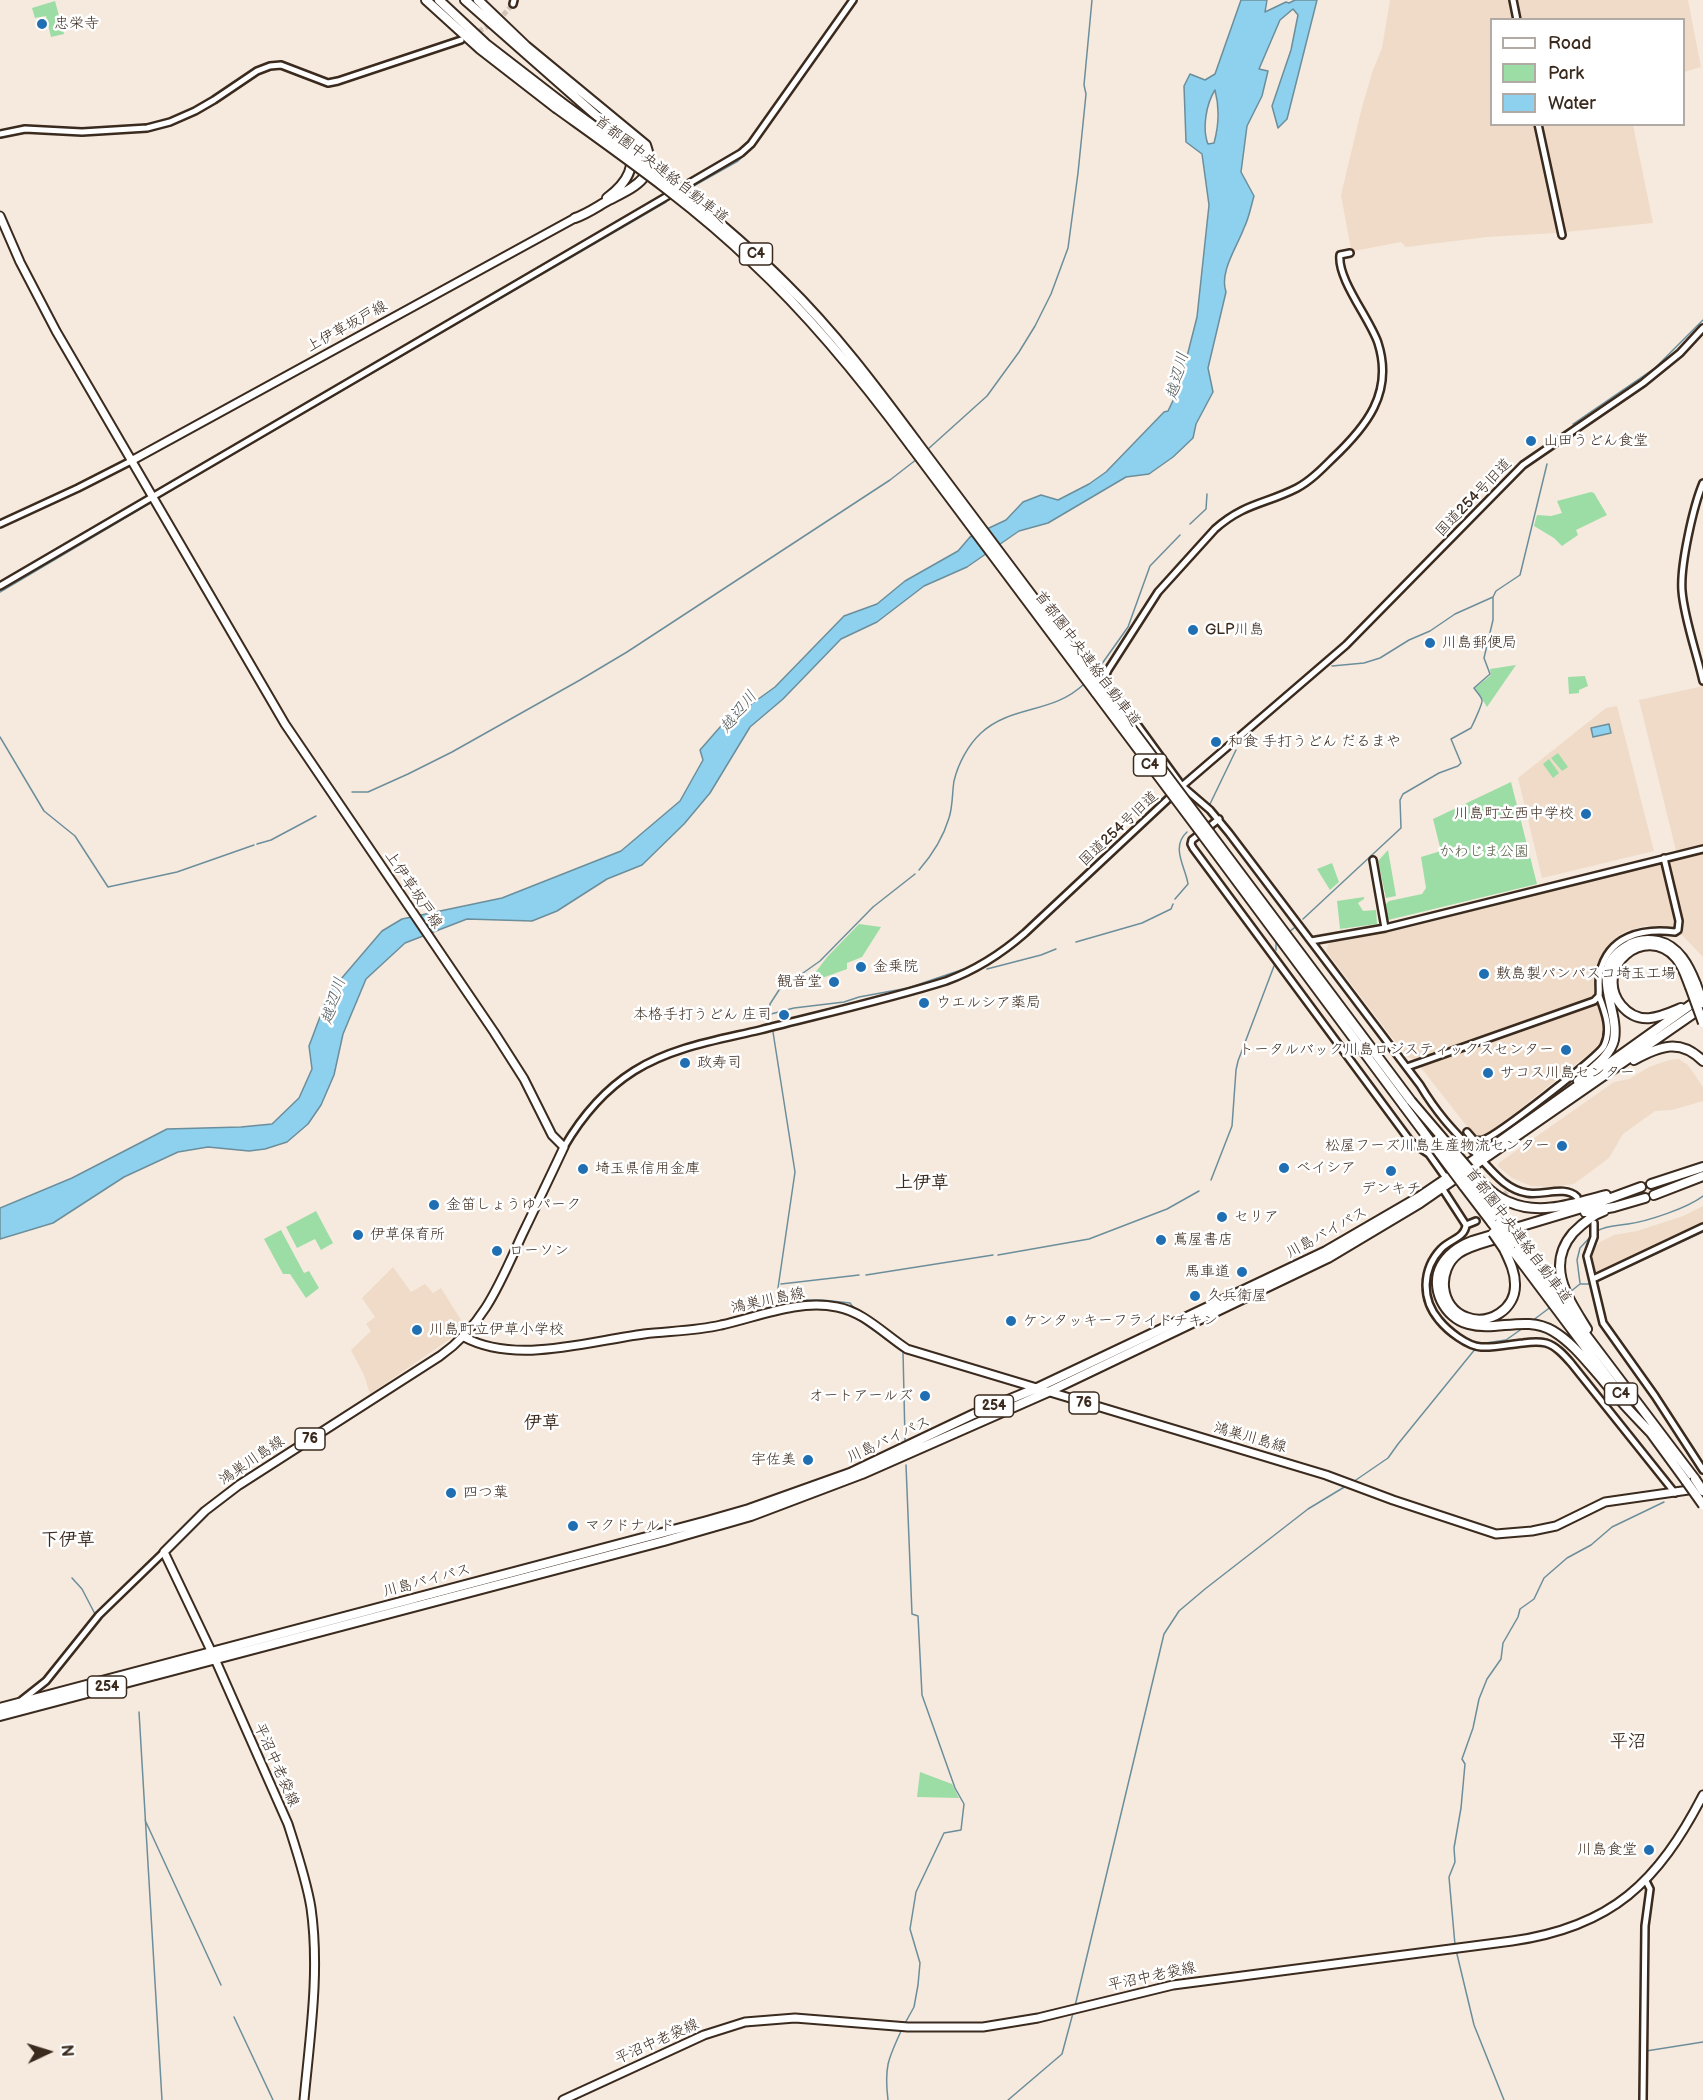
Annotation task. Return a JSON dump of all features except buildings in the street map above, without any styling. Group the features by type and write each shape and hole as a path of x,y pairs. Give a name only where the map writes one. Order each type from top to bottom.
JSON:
{"highway":[{"name":"首都圏中央連絡自動車道","path":"426,0 480,49 662,176 727,229 787,285 842,346 893,410 1408,1103 1421,1129 1467,1182 1510,1247 1591,1341 1690,1480 1703,1505"},
{"name":"首都圏中央連絡自動車道","path":"439,0 486,44 559,105"},
{"path":"465,0 507,38 524,50 575,98 618,132 627,144 632,160 627,178 609,196 575,218"},
{"path":"478,0 526,46 646,145 650,162 649,169 641,182 575,218"},
{"path":"1552,1104 1599,1063 1611,1047 1614,1030 1605,982 1610,962 1619,950 1633,942 1659,941 1671,946 1690,970 1703,1023"},
{"path":"1692,1004 1656,1019 1635,1015 1625,1010 1617,999 1612,982 1617,964 1625,954 1637,947 1657,946 1676,958 1703,1005"},
{"name":"川島バイパス","path":"0,1708 213,1656 751,1516 851,1479 1048,1392 1328,1258 1442,1188 1552,1104 1703,997"},
{"name":"川島バイパス","path":"0,1716 749,1509 850,1473 1326,1251 1480,1159 1619,1066 1703,1005"},
{"path":"1619,1066 1652,1051 1673,1046 1691,1050 1703,1061"},
{"path":"1408,1103 1467,1182 1507,1202 1530,1208 1555,1208 1629,1190"},
{"path":"1651,1184 1703,1167"},
{"path":"1654,1195 1703,1176"},
{"name":"C4","path":"1467,1182 1493,1223"},
{"path":"1641,1186 1592,1205 1472,1241 1459,1247 1441,1265 1437,1281 1439,1296 1446,1309 1462,1322 1477,1326 1530,1324 1552,1330 1568,1342 1651,1433"},
{"path":"1591,1341 1589,1332 1565,1289 1560,1275 1562,1250 1581,1224 1598,1213 1645,1198"},
{"path":"1493,1223 1510,1247 1515,1293 1509,1305 1501,1313 1484,1319 1467,1318 1458,1313 1445,1294 1444,1277 1452,1260 1459,1254 1473,1246 1556,1221 1594,1210 1614,1207"},
{"name":"首都圏中央連絡自動車道","path":"1556,1302 1651,1433 1690,1480 1703,1489"}],"main road":[{"name":"上伊草坂戸線","path":"0,216 37,297 285,724 494,1032 524,1079 552,1135 564,1147"},
{"name":"上伊草坂戸線","path":"131,461 575,218"},
{"path":"465,1337 481,1316 504,1276 564,1147"},
{"name":"鴻巣川島線","path":"164,1552 206,1511 239,1485 440,1356 465,1337 484,1346 531,1350 553,1349 617,1338 718,1326 809,1305 829,1306 857,1314 907,1349 1326,1475 1496,1534 1556,1526 1605,1502 1703,1489"},
{"path":"164,1552 213,1656"},
{"name":"平沼中老袋線","path":"213,1656 288,1824 310,1901 315,1977 304,2100"},
{"name":"平沼中老袋線","path":"563,2100 704,2035 744,2022 795,2018 929,2028 1003,2025 1173,1984 1542,1936 1600,1914 1646,1881 1675,1844 1703,1795"}],"street":[{"path":"0,586 741,153 751,144 853,0"},
{"path":"1513,0 1517,18"},
{"path":"0,134 25,129 82,132 147,128 170,122 195,111 263,67 281,65 328,83 461,40"},
{"path":"1538,126 1562,235"},
{"path":"1350,254 1342,254 1339,257 1342,271 1372,330 1380,355 1380,389 1370,417 1358,434 1307,482 1288,492 1251,505 1227,518 1215,529 1150,603 1105,676 1109,687 1182,786 1219,819 1407,1067 1446,1123 1510,1188 1528,1193 1570,1192 1577,1197"},
{"name":"国道254号旧道","path":"564,1147 578,1123 606,1092 633,1071 653,1060 730,1037 933,985 962,975 990,961 1025,933 1182,786 1346,645 1523,465 1643,383 1680,353 1703,328"},
{"path":"0,524 131,461"},
{"path":"1703,483 1686,550 1682,589 1703,681"},
{"path":"1219,819 1192,840 1193,848 1411,1142 1429,1154 1446,1178"},
{"path":"1311,940 1384,928 1703,849"},
{"path":"1467,1132 1474,1140 1484,1140 1535,1104 1599,1053 1608,1036 1599,996 1599,974 1605,956 1617,943 1638,932 1675,932 1678,930 1679,921 1664,858"},
{"path":"1373,860 1384,928"},
{"path":"1407,1067 1594,1000 1599,996"},
{"path":"1442,1188 1466,1225"},
{"path":"1466,1225 1476,1221"},
{"path":"1594,1223 1595,1234 1587,1256 1603,1323 1655,1396 1703,1470"},
{"path":"1466,1225 1463,1234 1441,1248 1429,1266 1425,1290 1429,1305 1437,1319 1459,1337 1482,1347 1544,1342 1556,1348 1571,1363 1675,1492"},
{"path":"1593,1282 1703,1227"},
{"path":"15,1704 46,1681 93,1621 164,1552"},
{"path":"1643,2100 1645,1926 1650,1889 1646,1881"}],"shaded area":[{"path":"1390,0 1688,0 1701,67 1685,72 1685,18 1490,18 1490,126 1633,126 1653,223 1556,233 1487,237 1406,247 1401,242 1354,251 1351,249 1341,195 1362,107 1382,48"},
{"path":"1703,686 1703,957 1681,934 1665,926 1645,926 1626,931 1615,938 1601,955 1595,976 1594,986 1604,1025 1604,1036 1600,1045 1486,1136 1476,1138 1415,1060 1406,1056 1326,951 1330,939 1390,932 1678,859 1639,700"},
{"name":"川島町立西中学校","path":"1617,706 1654,851 1542,878 1518,778 1606,708"},
{"path":"1679,1059 1688,1065 1703,1087 1703,1101 1672,1110 1655,1111 1623,1134 1609,1158 1574,1184 1549,1187 1531,1186 1512,1178 1499,1167 1500,1162 1614,1082 1629,1079 1649,1067"},
{"path":"1703,1206 1703,1225 1605,1270 1598,1272 1593,1268 1590,1259 1591,1252 1600,1242 1614,1235 1637,1231 1683,1216"},
{"name":"川島町立伊草小学校","path":"393,1267 411,1292 425,1284 433,1293 441,1288 466,1328 370,1394 364,1375 351,1350 371,1331 366,1324 375,1317 362,1298"}],"green space":[{"path":"55,1 64,34 51,37 46,16 35,18 32,8"},
{"path":"1594,493 1607,515 1576,530 1578,535 1562,546 1554,538 1534,526 1537,515 1551,516 1562,513 1557,501"},
{"path":"1516,665 1487,707 1475,688 1491,675 1490,669"},
{"path":"1585,676 1588,686 1579,690 1579,693 1569,694 1568,677"},
{"path":"1558,753 1568,767 1562,771 1551,758"},
{"path":"1549,759 1559,773 1553,778 1543,764"},
{"name":"かわじま公園","path":"1511,782 1537,884 1388,920 1385,905 1389,901 1422,894 1426,888 1421,857 1441,851 1433,819"},
{"path":"1388,850 1396,896 1386,898 1378,861"},
{"path":"1332,863 1339,882 1330,890 1317,869"},
{"path":"1364,897 1358,903 1363,911 1376,910 1377,924 1340,929 1337,901"},
{"path":"859,924 881,927 862,957 847,963 847,969 814,981 811,978 828,956"},
{"path":"316,1211 333,1243 321,1250 315,1239 297,1248 286,1227"},
{"path":"281,1230 304,1273 309,1271 319,1288 306,1298 290,1274 283,1274 264,1239"},
{"path":"920,1772 952,1784 959,1798 917,1797"}],"water":[{"name":"越辺川","path":"1241,0 1267,0 1265,12 1286,2 1317,0 1287,119 1278,128 1272,106 1291,50 1298,15 1293,9 1280,20 1259,69 1268,71 1262,96 1247,126 1241,172 1254,196 1247,220 1227,268 1224,284 1226,292 1208,368 1213,392 1196,424 1193,438 1173,457 1149,474 1126,477 1048,523 1019,531 967,567 924,586 877,622 841,639 783,699 750,727 710,793 684,824 642,865 607,879 557,911 532,921 467,919 405,943 366,979 343,1034 334,1075 321,1105 308,1124 287,1142 249,1151 208,1147 178,1152 124,1177 53,1223 0,1239 0,1208 72,1178 167,1129 272,1124 299,1098 312,1069 309,1046 329,993 382,931 402,919 502,898 621,851 680,801 703,760 700,750 721,726 775,687 844,616 877,604 905,581 958,551 970,537 1006,520 1023,502 1041,495 1058,500 1106,472 1164,412 1168,411 1179,388 1197,317 1209,205 1202,154 1186,142 1184,86 1190,74 1205,80 1215,74","holes":["1215,90 1217,130 1214,143 1208,144 1205,131 1206,117 1209,102"]},
{"path":"1609,724 1611,733 1593,737 1591,728"}],"waterway":[{"path":"690,188 738,161 754,146 857,0"},
{"path":"927,450 987,396 1019,352 1051,294 1068,248 1086,94 1084,85 1092,0"},
{"path":"156,499 666,202"},
{"path":"1573,424 1655,368 1703,320"},
{"path":"352,792 368,792 408,774 580,680 627,652 890,480 917,459"},
{"path":"1332,666 1364,663 1380,658 1409,640 1430,631 1455,614 1493,597 1496,591 1520,575 1547,464"},
{"path":"1190,524 1206,509 1207,494"},
{"path":"0,592 152,502"},
{"path":"1094,675 1128,627 1150,566 1180,535"},
{"path":"1303,919 1401,828 1400,800 1403,794 1461,763 1451,739 1471,728 1482,702 1474,688 1490,674 1484,658 1493,620 1493,597"},
{"path":"919,870 933,852 944,832 952,804 956,775 964,755 976,738 993,724 1059,700 1072,694 1084,684"},
{"path":"0,737 44,811 75,836 108,887 177,872 254,845"},
{"path":"1210,804 1236,750"},
{"path":"257,844 271,840 316,816"},
{"path":"1175,899 1188,884 1179,851 1182,838 1187,832"},
{"path":"769,1022 770,1004 779,990 820,961 873,907 915,874"},
{"path":"1076,942 1142,923 1171,909 1173,904"},
{"path":"1289,932 1294,928"},
{"path":"1276,950 1278,940"},
{"path":"987,969 1056,949"},
{"path":"1211,1180 1232,1126 1238,1061 1274,966"},
{"path":"771,1014 794,1008 844,1002 908,988 967,968"},
{"path":"773,1032 795,1172 778,1288 779,1300 822,1300 850,1303 853,1307"},
{"path":"998,1255 1089,1239 1167,1209 1199,1191"},
{"path":"1597,1231 1657,1217 1703,1196"},
{"path":"1596,1282 1703,1232"},
{"path":"1580,1283 1577,1260 1580,1248 1593,1234"},
{"path":"866,1275 993,1255"},
{"path":"781,1284 859,1275"},
{"path":"1570,1292 1580,1284 1592,1284"},
{"path":"1532,1321 1552,1306"},
{"path":"857,1319 903,1351 905,1440"},
{"path":"1479,1344 1506,1340 1523,1328"},
{"path":"1353,1482 1388,1458 1476,1348"},
{"path":"904,2025 914,2007 920,1963 910,1929 916,1892 944,1833 961,1830 964,1804 955,1788 922,1695 918,1616 912,1614 906,1465"},
{"path":"1075,2006 1164,1634 1179,1611 1205,1589 1308,1509 1346,1486"},
{"path":"1455,1945 1449,1877 1455,1862 1454,1848 1461,1808 1465,1764 1462,1759 1473,1728 1479,1699 1487,1679 1501,1659 1503,1643 1520,1609 1534,1599 1544,1578 1567,1558 1591,1545 1612,1527 1664,1502"},
{"path":"72,1578 82,1589 95,1614"},
{"path":"139,1712 162,2100"},
{"path":"145,1820 221,1985"},
{"path":"1456,1950 1474,2025 1504,2100"},
{"path":"1008,2100 1062,2054 1073,2013"},
{"path":"234,2017 273,2100"},
{"path":"888,2100 888,2063 902,2029"},
{"path":"1647,2100 1646,2051 1703,2042"}],"tunnel":[{"path":"472,35 498,21 513,4"},
{"path":"1476,1221 1509,1190"}],"place":[{"name":"忠栄寺","path":"42,24"},
{"name":"山田うどん食堂","path":"1531,441"},
{"name":"GLP川島","path":"1193,630"},
{"name":"川島郵便局","path":"1430,643"},
{"name":"和食 手打うどん だるまや","path":"1216,742"},
{"name":"川島町立西中学校","path":"1586,814"},
{"name":"金乗院","path":"861,967"},
{"name":"敷島製パンパスコ埼玉工場","path":"1484,974"},
{"name":"観音堂","path":"834,982"},
{"name":"ウエルシア薬局","path":"924,1003"},
{"name":"本格手打うどん 庄司","path":"784,1015"},
{"name":"トータルバック川島ロジスティックスセンター","path":"1566,1050"},
{"name":"政寿司","path":"685,1063"},
{"name":"サコス川島センター","path":"1488,1073"},
{"name":"松屋フーズ川島生産物流センター","path":"1562,1146"},
{"name":"ベイシア","path":"1284,1168"},
{"name":"埼玉県信用金庫","path":"583,1169"},
{"name":"デンキチ","path":"1391,1171"},
{"name":"金笛しょうゆパーク","path":"434,1205"},
{"name":"セリア","path":"1222,1217"},
{"name":"伊草保育所","path":"358,1235"},
{"name":"蔦屋書店","path":"1161,1240"},
{"name":"ローソン","path":"497,1251"},
{"name":"馬車道","path":"1242,1272"},
{"name":"久兵衛屋","path":"1195,1296"},
{"name":"ケンタッキーフライドチキン","path":"1011,1321"},
{"name":"川島町立伊草小学校","path":"417,1330"},
{"name":"オートアールズ","path":"925,1396"},
{"name":"宇佐美","path":"808,1460"},
{"name":"四つ葉","path":"451,1493"},
{"name":"マクドナルド","path":"573,1526"},
{"name":"川島食堂","path":"1649,1850"}],"district":[{"name":"上伊草","path":"922,1183"},
{"name":"伊草","path":"542,1423"},
{"name":"下伊草","path":"68,1540"},
{"name":"平沼","path":"1628,1742"}]}
